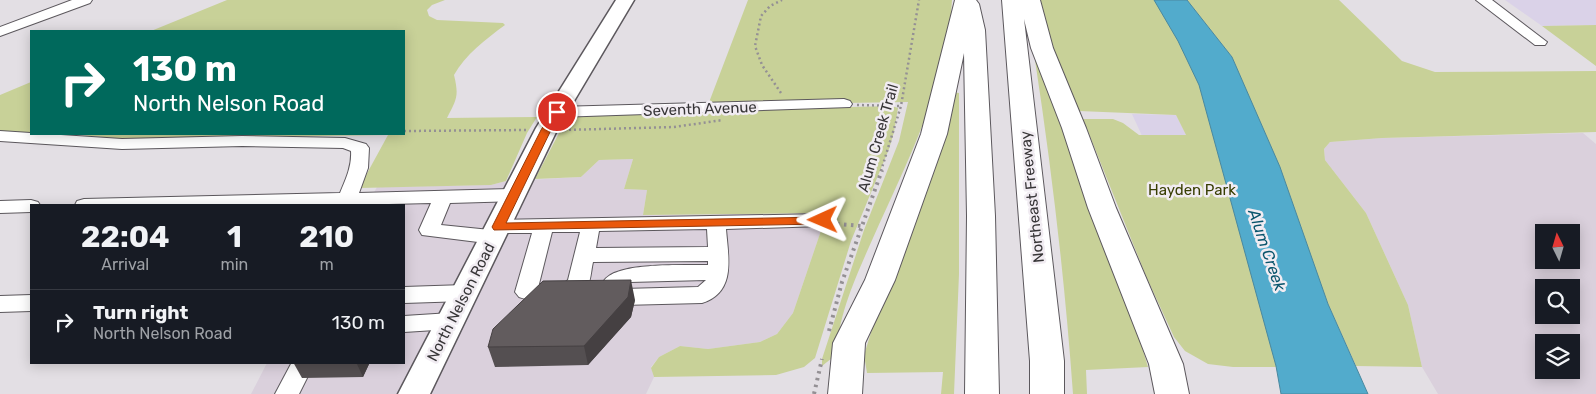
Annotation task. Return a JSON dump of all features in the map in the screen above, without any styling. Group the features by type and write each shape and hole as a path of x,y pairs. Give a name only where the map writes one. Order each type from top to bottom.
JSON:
{"highway":[{"path":"845,394 849,343 880,280 934,134 965,0"},
{"path":"969,0 974,30 981,216 982,394"},
{"name":"Northeast Freeway","path":"1012,0 1047,360 1047,394"},
{"path":"1030,0 1042,48 1074,128 1102,208 1166,364 1172,394"}],"main road":[{"name":"North Nelson Road","path":"414,394 552,121 625,0"}],"street":[{"path":"0,32 85,0"},
{"path":"1483,0 1540,42"},
{"name":"Seventh Avenue","path":"552,121 844,104"},
{"path":"0,136 122,144 242,141 345,143 360,148 362,158 358,173 346,199"},
{"path":"128,204 514,195"},
{"path":"444,197 429,230 496,232 544,226 823,220"},
{"path":"0,207 30,206"},
{"path":"585,255 718,263 716,223"},
{"path":"544,226 526,292 568,292 578,284 591,225"},
{"path":"0,304 30,303"},
{"path":"405,324 451,321"},
{"path":"287,394 303,364"}],"lane":[{"path":"405,294 465,293"}],"path":[{"path":"782,0 770,6 761,16 755,46 762,65 782,94 785,106"},
{"name":"Alum Creek Trail","path":"828,338 842,282 876,189 901,106 919,0"},
{"path":"844,104 901,106"},
{"path":"405,131 552,121 674,127 727,120"},
{"path":"823,220 829,224 862,226"},
{"path":"814,394 823,357"}],"shaded area":[{"path":"1505,0 1596,0 1596,25 1542,26"},
{"path":"1132,114 1176,115 1188,139 1143,138"},
{"path":"1583,133 1596,144 1596,394 1438,394 1422,367 1408,305 1366,213 1325,160 1324,149 1330,142 1382,138"},
{"path":"633,159 624,189 647,190 643,215 827,213 793,313 777,334 760,342 708,349 680,346 659,357 651,367 654,377 646,394 251,394 266,364 405,364 405,204 368,204 377,187 491,185 506,181 581,177 599,160"}],"green space":[{"path":"227,0 445,0 432,5 427,10 429,16 437,20 503,23 505,25 470,54 454,75 456,97 447,118 537,117 527,133 506,181 491,185 359,188 388,135 405,135 405,30 153,30"},
{"path":"748,0 952,0 943,62 924,122 849,294 838,339 837,354 822,366 822,359 864,230 899,141 908,102 708,105"},
{"name":"Hayden Park","path":"1039,0 1162,0 1203,60 1307,367 1233,367 1208,364 1185,351 1174,337 1146,276 1083,119 1113,119 1123,123 1139,135 1186,135 1176,115 1079,111 1051,43"},
{"path":"1187,0 1339,0 1402,61 1435,72 1596,71 1596,132 1382,138 1330,142 1324,149 1325,160 1366,213 1408,305 1422,367 1356,366 1328,304 1232,57"},
{"path":"1596,25 1596,66 1542,26"},
{"path":"1035,60 1040,60 1136,327 1148,367 1086,370 1087,394 1073,394 1057,227"},
{"path":"30,82 30,135 0,135 0,95"},
{"path":"952,92 959,93 959,274 954,394 941,394 943,372 867,373 864,355 887,281"},
{"path":"892,106 898,108 889,149 851,241 815,358 804,367 776,375 654,377 651,368 659,357 680,346 708,349 760,342 777,334 793,313 827,213 643,215 647,190 624,189 633,159 599,160 581,177 535,179 569,114"},
{"path":"79,135 388,135 128,139"}],"water":[{"name":"Alum Creek","path":"1154,0 1187,0 1232,57 1280,167 1328,304 1368,394 1281,394 1276,366 1199,85 1178,41"}],"building":[{"path":"631,280 628,297 584,346 488,347 493,329 543,281"}],"route":[{"path":"557,112 546,130 498,227 823,220"}]}
